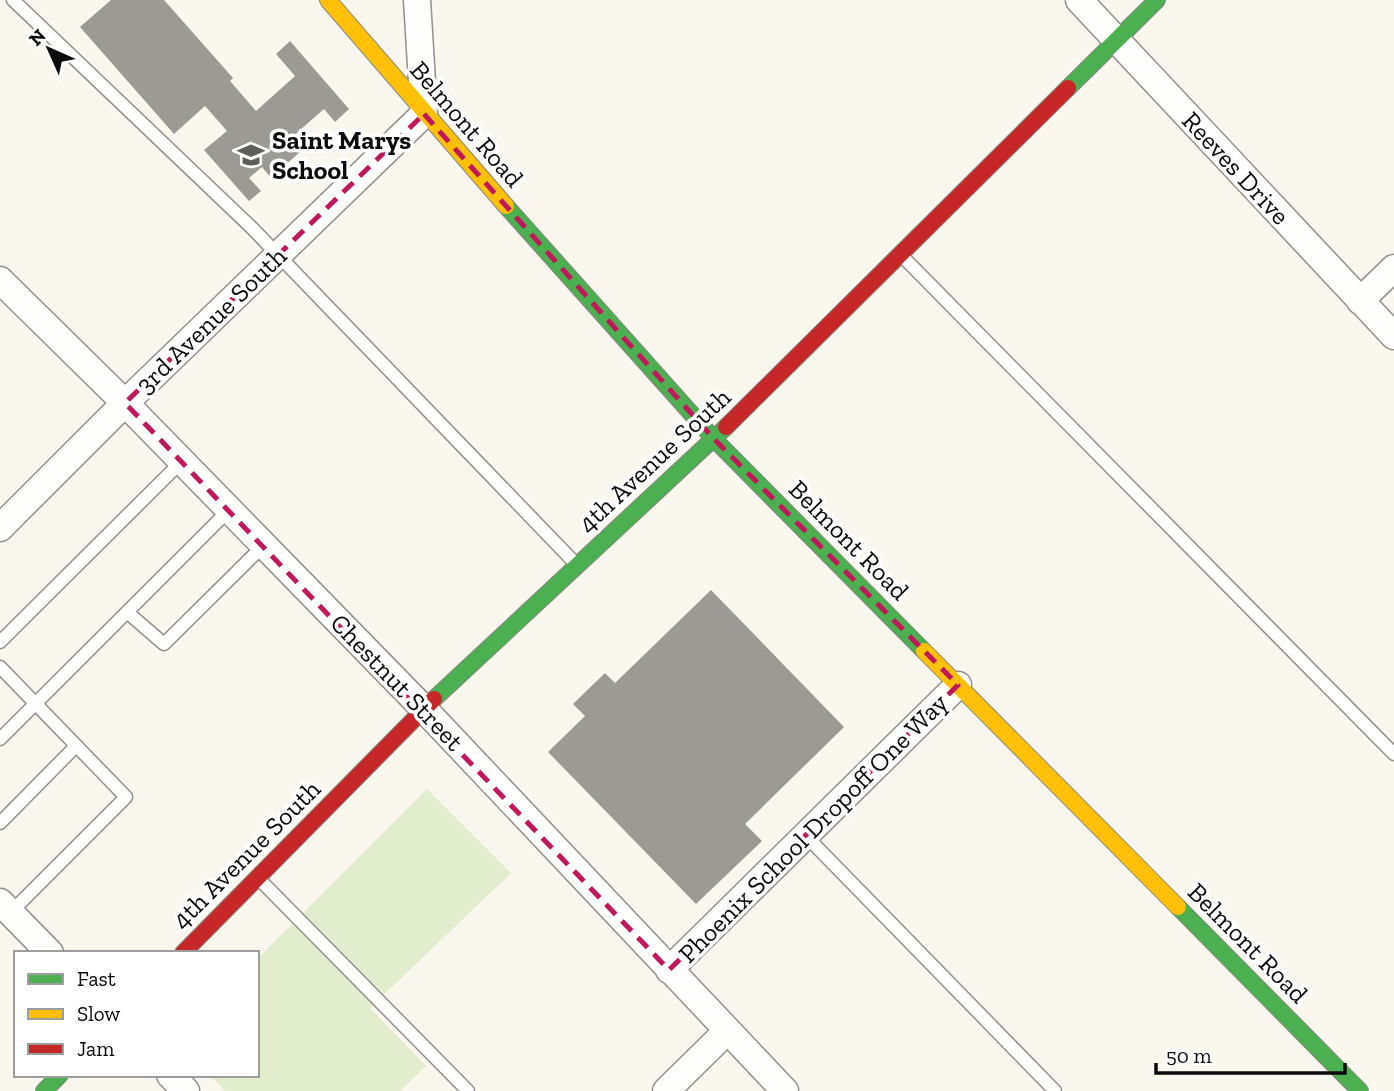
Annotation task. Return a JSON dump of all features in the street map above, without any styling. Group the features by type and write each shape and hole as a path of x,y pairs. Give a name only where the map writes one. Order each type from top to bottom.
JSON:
{"street":[{"name":"Belmont Road","path":"328,0 425,114 714,439 1360,1091"},
{"path":"416,0 425,114"},
{"name":"Reeves Drive","path":"1079,0 1394,336"},
{"name":"4th Avenue South","path":"185,951 424,709 714,439 1157,0"},
{"name":"3rd Avenue South","path":"0,528 125,402 425,114"},
{"path":"1360,301 1394,268"},
{"name":"Chestnut Street","path":"0,280 125,402 424,709 726,1032 785,1091"},
{"name":"Phoenix School Dropoff One Way","path":"669,970 958,685"},
{"path":"5,908 48,951"},
{"path":"666,1091 726,1032"},
{"path":"44,1091 58,1077"},
{"path":"172,1077 186,1091"}],"lane":[{"path":"13,0 279,256 578,566"},
{"path":"900,254 1394,754"},
{"path":"0,642 182,461"},
{"path":"0,739 229,510"},
{"path":"127,612 164,644 264,545"},
{"path":"0,667 126,797 5,908"},
{"path":"0,822 76,746"},
{"path":"806,836 1055,1091"},
{"path":"258,877 468,1091"}],"highlighted area":[{"path":"424,114 714,439 958,685 669,970 125,403"}],"green space":[{"path":"427,789 511,873 370,1008 426,1066 400,1091 225,1091 212,1077 259,1077 259,957"}],"building":[{"path":"111,0 164,0 233,78 230,81 256,111 295,76 276,54 290,41 349,109 335,122 324,109 291,138 302,150 271,178 262,167 249,178 261,191 249,201 204,150 227,131 205,106 174,134 80,27"},
{"path":"711,590 844,727 745,824 762,841 696,904 548,752 585,716 573,704 605,673 615,683"}],"traffic: fast":[{"path":"1068,88 1157,0"},
{"path":"506,206 714,439 924,651"},
{"path":"434,699 726,427"},
{"path":"1178,907 1360,1091"},
{"path":"44,1091 58,1077"}],"traffic: slow":[{"path":"328,0 506,206"},
{"path":"924,651 1178,907"}],"traffic: jam":[{"path":"726,427 1068,88"},
{"path":"185,951 434,699"}],"place":[{"name":"Saint Marys School","path":"251,155"}]}
